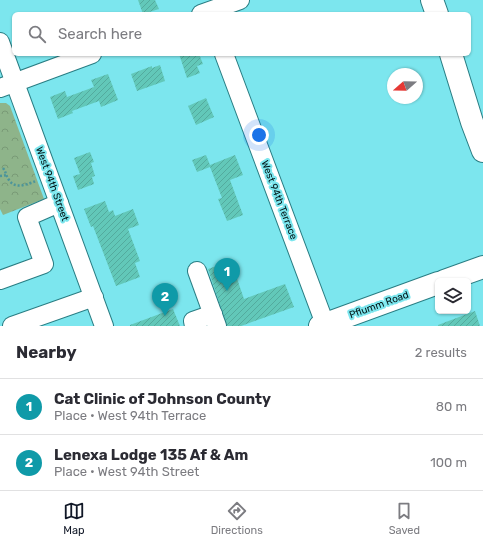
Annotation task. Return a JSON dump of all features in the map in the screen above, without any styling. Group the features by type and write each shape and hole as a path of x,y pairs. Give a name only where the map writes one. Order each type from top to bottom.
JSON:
{"main road":[{"path":"432,0 436,12"},
{"path":"452,56 472,122 483,151"},
{"path":"452,278 483,267"},
{"name":"Pflumm Road","path":"322,325 435,284"}],"street":[{"path":"210,12 240,0"},
{"name":"West 94th Street","path":"0,42 7,85 59,203 104,326"},
{"path":"7,85 87,56"},
{"name":"West 94th Terrace","path":"225,56 322,325"},
{"path":"0,280 44,264 27,217 59,203"},
{"path":"194,326 193,321 215,320 197,271"},
{"path":"12,326 94,297"}],"path":[{"path":"3,168 8,180 13,185 18,186 40,180"},
{"path":"0,176 7,175"}],"green space":[{"path":"0,103 6,103 10,106 44,199 3,215 0,209"}],"building":[{"path":"138,0 155,0 159,9 149,12 142,12"},
{"path":"180,56 200,56 203,64 197,66 200,73 187,78"},
{"path":"160,65 165,81 137,91 131,74 152,66 152,68"},
{"path":"108,74 118,100 101,107 99,101 72,111 73,113 58,119 50,97 65,91 67,97 94,87 91,80"},
{"path":"206,98 214,117 196,125 188,106"},
{"path":"90,152 94,162 91,163 95,176 92,177 94,184 78,190 73,176 80,174 74,158"},
{"path":"206,155 210,165 235,155 243,175 230,180 243,215 227,221 218,199 222,198 210,167 197,172 192,160"},
{"path":"105,201 109,212 113,210 115,216 133,209 139,225 128,229 140,261 135,263 140,277 116,286 93,226 91,227 84,209"},
{"path":"231,261 244,299 285,284 294,307 241,326 227,326 208,269"},
{"path":"173,309 180,326 130,326 130,325"},
{"path":"475,311 480,326 438,326 467,314 471,314"}],"place":[{"name":"Cat Clinic of Johnson County","path":"227,291"},
{"name":"Lenexa Lodge 135 Af & Am","path":"165,316"}]}
